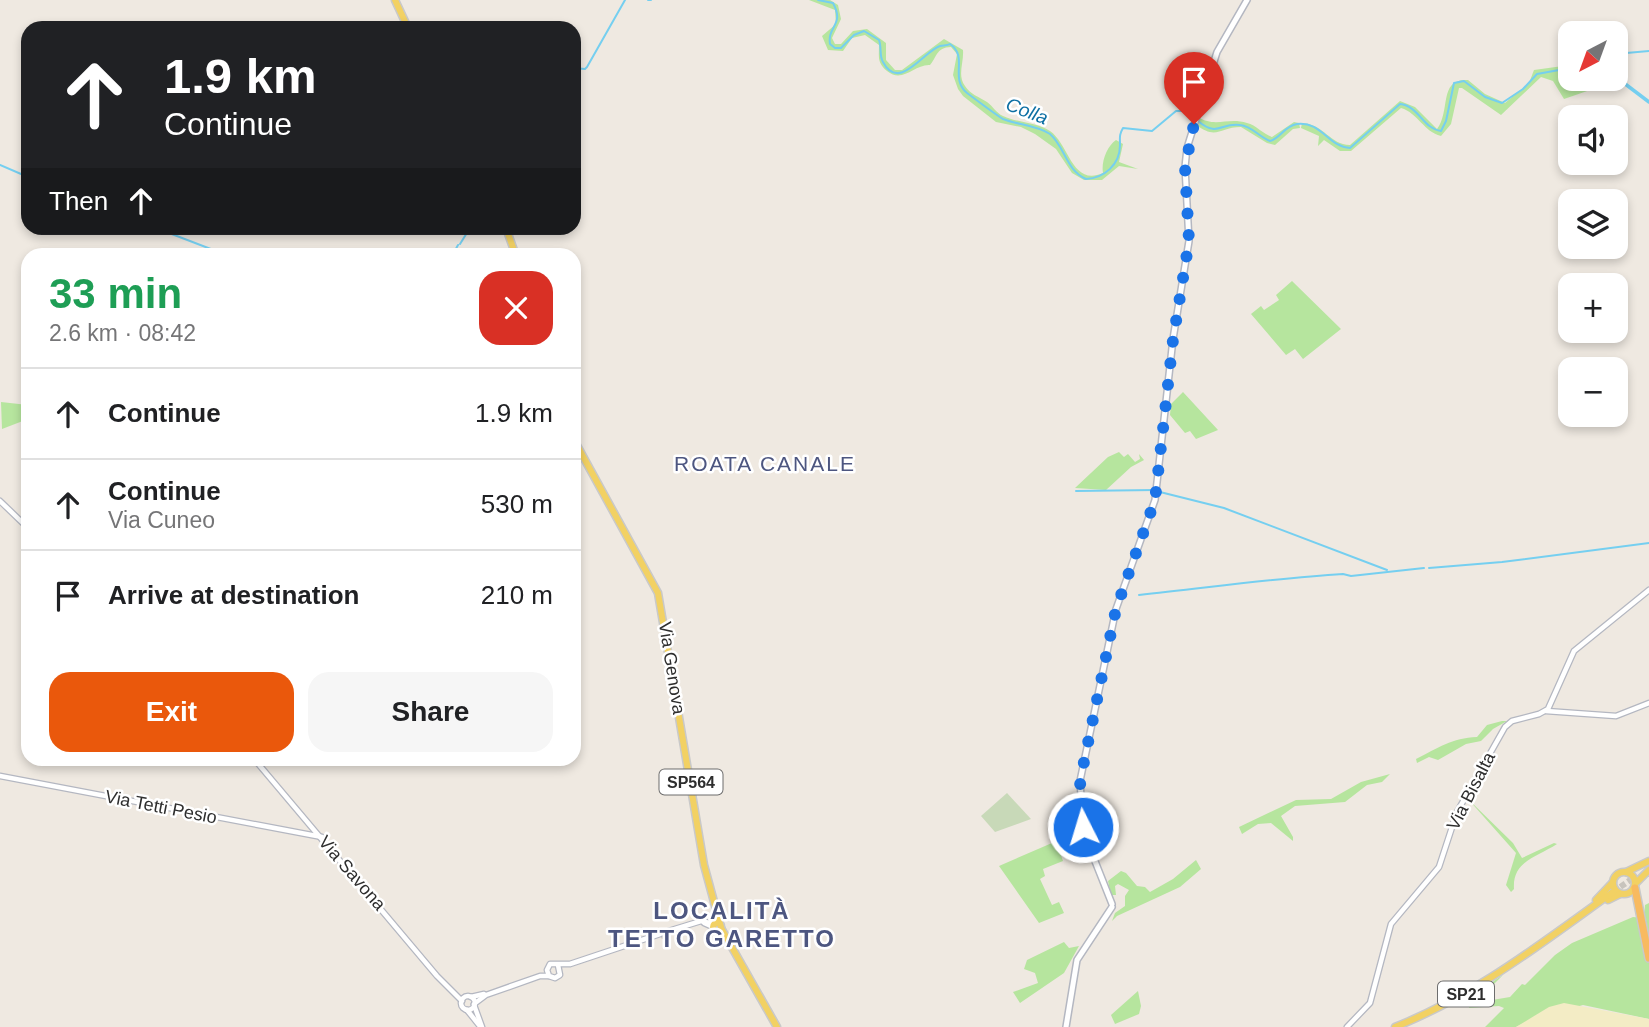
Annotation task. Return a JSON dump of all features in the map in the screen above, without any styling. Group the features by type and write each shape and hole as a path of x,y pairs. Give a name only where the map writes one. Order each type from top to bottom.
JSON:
{"highway":[{"path":"1635,886 1649,958"},
{"path":"1620,893 1638,906"}],"main road":[{"path":"395,0 405,21"},
{"path":"1066,1027 1077,960 1111,905 1084,829 1080,785 1116,609 1153,509 1175,326 1189,241 1185,181 1187,148 1217,51 1247,0"},
{"name":"Via Genova","path":"581,453 658,593 704,865 717,924"},
{"path":"1531,951 1598,898 1617,875 1649,866"},
{"path":"1636,876 1649,866"},
{"path":"1613,882 1614,889 1620,893 1635,886 1649,866"},
{"path":"1625,872 1633,876 1635,886"},
{"name":"SP21","path":"1395,1027 1470,991 1620,893"},
{"path":"717,924 777,1027"}],"street":[{"path":"0,501 21,521"},
{"path":"1546,711 1554,701 1574,651 1649,590"},
{"path":"1546,711 1616,716 1649,703"},
{"name":"Via Bisalta","path":"1347,1027 1370,1003 1391,924 1439,867 1457,812 1505,727 1515,720 1546,711"},
{"name":"Via Savona","path":"260,766 462,1001 481,1027"},
{"name":"Via Tetti Pesio","path":"0,776 322,837"},
{"path":"462,1001 547,970 550,964 559,968 701,921 717,924"},
{"path":"467,1009 486,995 540,976 557,977 559,968"},
{"path":"547,970 549,976"},
{"name":"Via Savona","path":"449,988 469,997"},
{"path":"469,997 481,1027"}],"green space":[{"path":"809,0 830,0 838,5 841,19 832,38 835,44 841,44 853,31 867,29 886,43 886,60 895,70 902,70 944,39 963,50 961,78 967,89 1003,116 1050,131 1084,174 1093,176 1103,173 1105,155 1116,140 1123,144 1119,162 1138,169 1119,166 1102,180 1084,180 1072,173 1056,149 1035,134 1021,127 996,122 963,96 953,75 957,54 951,47 939,51 930,65 903,75 893,74 884,68 879,60 879,45 865,35 852,38 843,51 828,50 822,36 836,24 835,10"},
{"path":"1558,67 1558,89 1553,81 1541,77 1501,115 1459,88 1451,124 1441,136 1430,131 1407,110 1401,108 1351,151 1340,151 1324,140 1318,146 1319,136 1301,128 1302,123 1310,124 1337,142 1350,145 1400,101 1415,107 1437,129 1452,84 1468,80 1485,94 1505,103 1529,83 1534,70"},
{"path":"1559,91 1587,91 1564,99"},
{"path":"1198,117 1210,122 1240,121 1272,137 1294,122 1299,123 1300,128 1293,129 1275,145 1241,127 1208,132 1195,124"},
{"path":"1292,281 1341,329 1303,359 1295,349 1286,355 1251,314 1261,306 1264,310 1279,300 1276,295"},
{"path":"1183,392 1218,430 1196,439 1190,431 1185,433 1170,415 1171,404"},
{"path":"1,402 21,404 21,422 2,429"},
{"path":"1119,452 1124,457 1128,454 1135,462 1140,459 1139,454 1144,460 1131,467 1106,490 1075,488 1108,457"},
{"path":"1507,721 1493,729 1481,741 1466,744 1438,760 1429,757 1417,763 1416,759 1438,747 1460,739 1477,737 1487,725"},
{"path":"1390,774 1382,782 1367,785 1345,802 1295,806 1281,816 1293,841 1271,823 1258,824 1242,834 1239,827 1296,800 1331,799 1361,782"},
{"path":"1007,793 1031,819 995,832 981,816"},
{"path":"1468,799 1513,843 1522,858 1557,844 1521,866 1511,892 1506,885 1516,853"},
{"path":"1052,843 1057,844 1063,861 1043,869 1045,876 1040,879 1052,905 1059,902 1064,913 1039,923 999,866"},
{"path":"1196,860 1201,869 1180,887 1117,916 1112,921 1115,913 1125,906 1125,896 1129,890 1118,884 1115,886 1116,895 1111,895 1108,881 1121,871 1137,886 1145,887 1150,892 1173,879"},
{"path":"1649,903 1649,1019 1583,1005 1530,1020 1516,1027 1485,1027 1504,1008 1469,1008 1471,996 1503,975 1479,999 1480,1002 1510,997 1555,955 1572,943 1633,917 1644,918 1645,905"},
{"path":"1064,942 1069,948 1079,946 1064,973 1020,1003 1013,992 1038,983 1035,973 1024,969 1027,960"},
{"path":"1138,991 1141,1006 1139,1014 1115,1024 1111,1015"}],"sand":[{"path":"1564,1003 1649,1019 1649,1027 1516,1027 1549,1007"}],"waterway":[{"path":"581,69 587,67 625,0"},
{"name":"Colla","path":"818,0 833,3 836,10 837,21 831,33 830,44 841,48 854,35 864,31 879,40 883,62 889,70 897,73 912,67 934,49 950,44 958,55 959,81 967,93 1003,119 1050,134 1074,170 1086,179 1105,173 1114,164 1123,128 1152,131 1176,111 1184,111 1194,117"},
{"name":"Colla","path":"1628,53 1649,51"},
{"name":"Colla","path":"1198,121 1215,129 1244,126 1270,141 1293,125 1306,124 1342,147 1350,148 1400,104 1412,109 1430,126 1441,131 1446,121 1454,83 1464,81 1485,97 1502,103 1523,89 1537,74 1558,70"},
{"path":"1628,86 1649,102"},
{"path":"0,165 21,174"},
{"path":"174,235 208,248"},
{"path":"460,244 466,235"},
{"path":"1166,426 1169,394"},
{"path":"1076,491 1155,490"},
{"path":"1160,492 1224,508 1387,570"},
{"path":"1429,568 1502,562 1649,543"},
{"path":"1139,595 1292,578 1343,574 1351,576 1424,568"}],"tunnel":[{"path":"1613,892 1636,876"}],"district":[{"name":"ROATA CANALE","path":"765,463"},
{"name":"LOCALITÀ TETTO GARETTO","path":"722,924"}],"route":[{"path":"1083,827 1080,781 1116,609 1155,500 1173,340 1189,241 1185,167 1194,124"}]}
